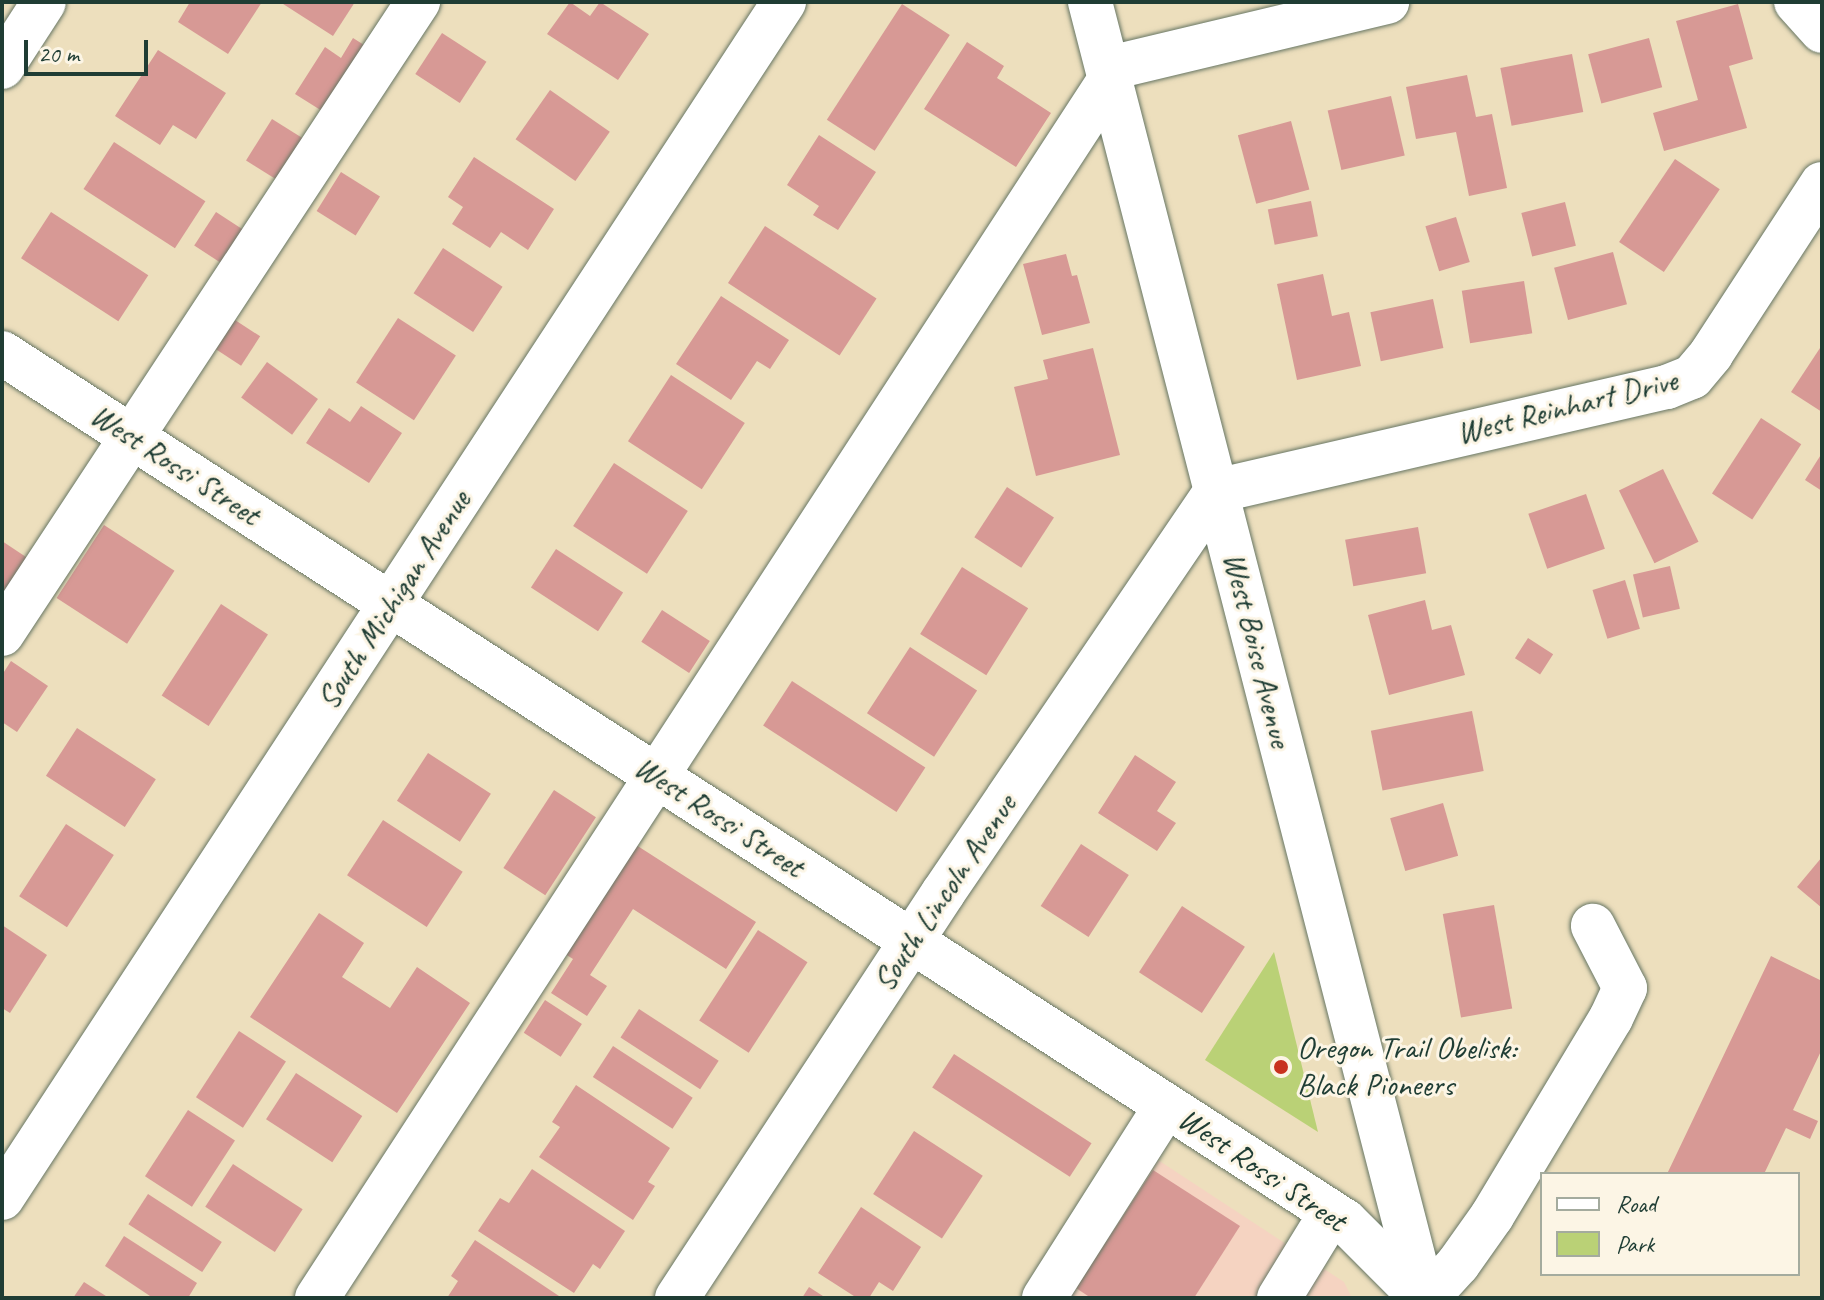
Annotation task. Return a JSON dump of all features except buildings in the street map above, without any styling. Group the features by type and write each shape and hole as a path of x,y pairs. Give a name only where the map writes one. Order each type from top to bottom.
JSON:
{"street":[{"path":"2,67 44,2"},
{"path":"2,634 418,2"},
{"name":"South Michigan Avenue","path":"2,1198 784,2"},
{"path":"317,1298 1111,72 1387,2"},
{"path":"1796,2 1822,31"},
{"name":"West Boise Avenue","path":"1084,8 1111,72 1425,1298"},
{"name":"West Reinhart Drive","path":"1216,491 1667,387 1692,377 1711,354 1822,184"},
{"name":"West Rossi Street","path":"2,353 1345,1221 1425,1298"},
{"name":"South Lincoln Avenue","path":"677,1298 911,942 1216,491"},
{"path":"1425,1298 1458,1264 1492,1216 1611,1018 1625,988 1593,926"},
{"path":"1044,1298 1166,1106"},
{"path":"1279,1298 1331,1213"}],"shaded area":[{"path":"1158,1160 1344,1282 1352,1298 1068,1298"}],"green space":[{"path":"1274,952 1318,1132 1205,1060"}],"place":[{"name":"Oregon Trail Obelisk: Black Pioneers","path":"1281,1067"}]}
